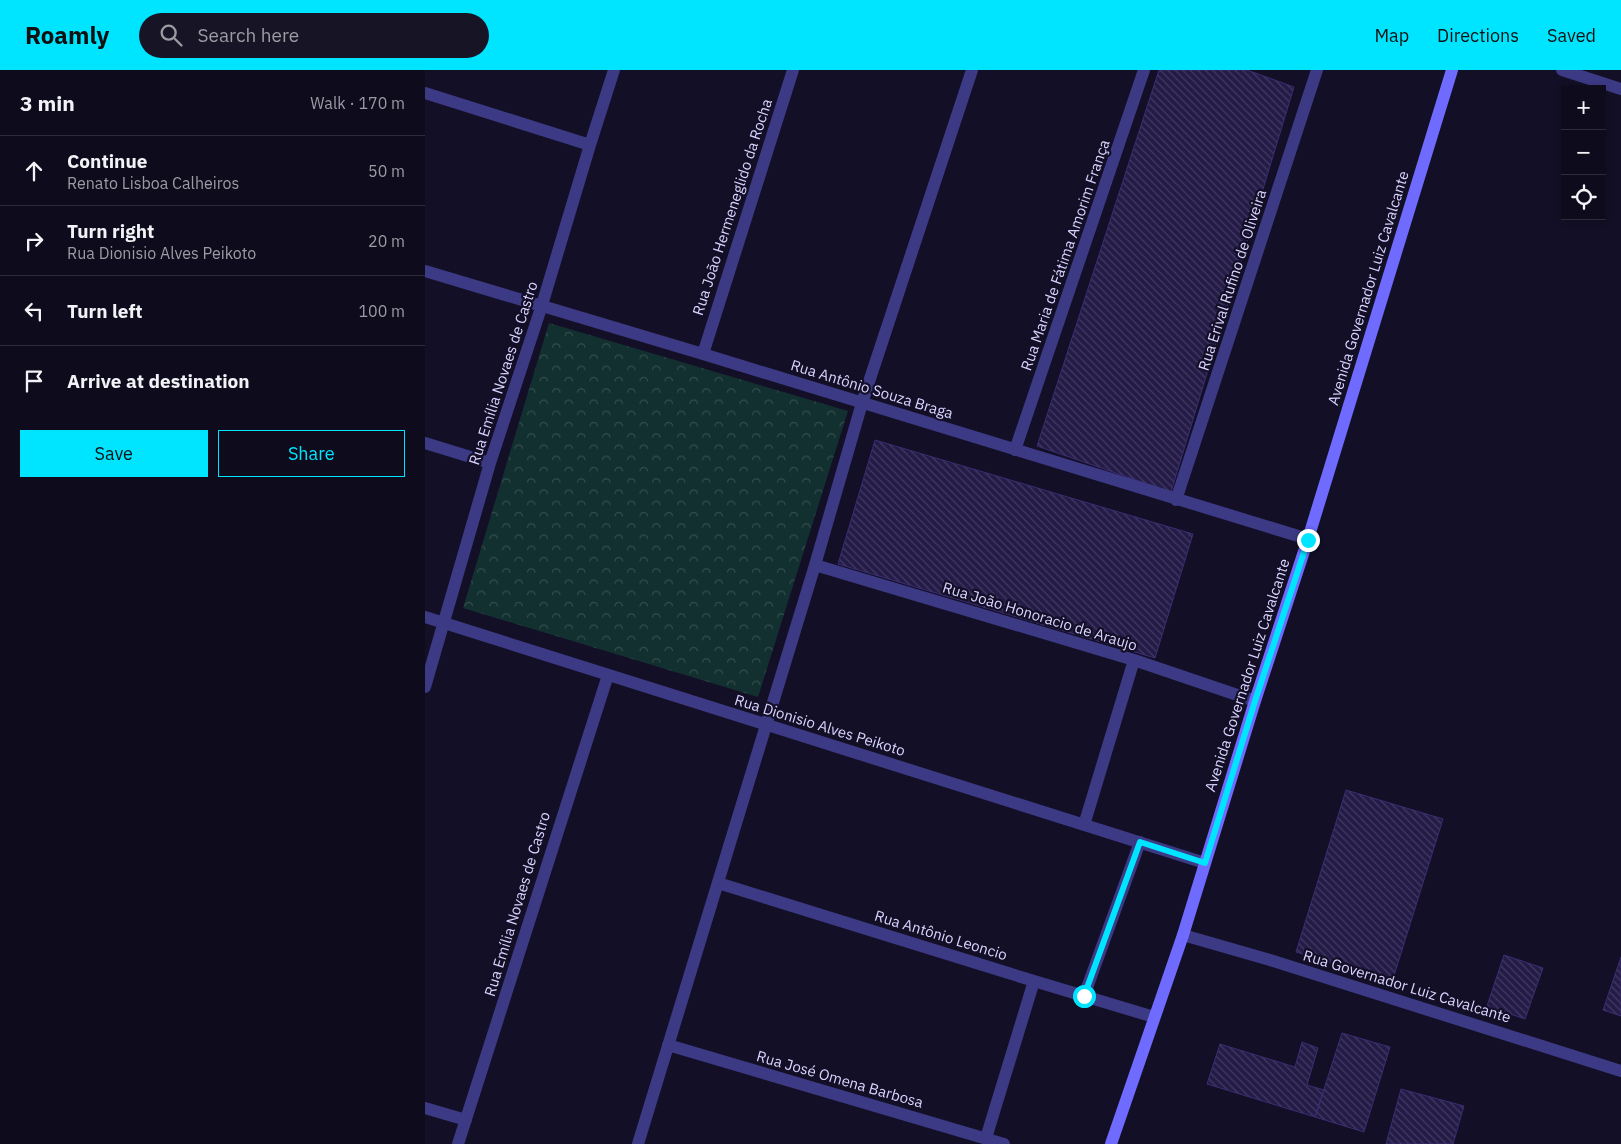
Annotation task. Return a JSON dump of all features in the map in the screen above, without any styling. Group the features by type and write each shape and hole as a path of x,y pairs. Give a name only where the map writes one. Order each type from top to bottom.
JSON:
{"street":[{"name":"Rua Emília Novaes de Castro","path":"425,687 490,463 542,306 590,145 615,70"},
{"name":"Rua João Hermeneglido da Rocha","path":"703,354 793,70"},
{"path":"638,1144 815,565 862,403 972,70"},
{"name":"Rua Maria de Fátima Amorim França","path":"1015,450 1144,70"},
{"name":"Rua Erival Rufino de Oliveira","path":"1176,500 1317,70"},
{"name":"Avenida Governador Luiz Cavalcante","path":"1111,1144 1183,935 1255,701 1308,540 1452,70"},
{"path":"1562,70 1621,89"},
{"path":"425,93 590,145"},
{"name":"Rua Antônio Souza Braga","path":"425,271 703,354 1308,540"},
{"path":"425,443 490,463"},
{"name":"Rua João Honoracio de Araujo","path":"815,565 1134,660 1255,701"},
{"name":"Rua Dionisio Alves Peikoto","path":"425,618 1205,863"},
{"path":"1084,825 1134,660"},
{"name":"Rua Emília Novaes de Castro","path":"458,1144 608,675"},
{"path":"1084,996 1140,842"},
{"name":"Rua Antônio Leoncio","path":"718,883 1154,1017"},
{"name":"Rua Governador Luiz Cavalcante","path":"1183,935 1279,963 1621,1070"},
{"path":"986,1138 1034,981"},
{"name":"Rua José Omena Barbosa","path":"668,1045 1004,1144"},
{"path":"425,1108 466,1120"}],"green space":[{"path":"549,323 848,411 758,697 463,608"}],"building":[{"path":"1159,70 1247,70 1294,87 1171,492 1037,446"},
{"path":"875,440 1193,534 1155,658 838,564"},
{"path":"1346,790 1443,819 1392,982 1296,952"},
{"path":"1504,955 1543,968 1525,1019 1487,1006"},
{"path":"1621,957 1621,1016 1603,1010"},
{"path":"1342,1033 1390,1047 1364,1132 1315,1117"},
{"path":"1302,1042 1318,1048 1307,1085 1324,1090 1315,1117 1207,1084 1220,1044 1295,1067"},
{"path":"1401,1089 1464,1106 1453,1144 1386,1144"}],"route":[{"path":"1084,996 1140,842 1205,863 1255,701 1308,540"}]}
